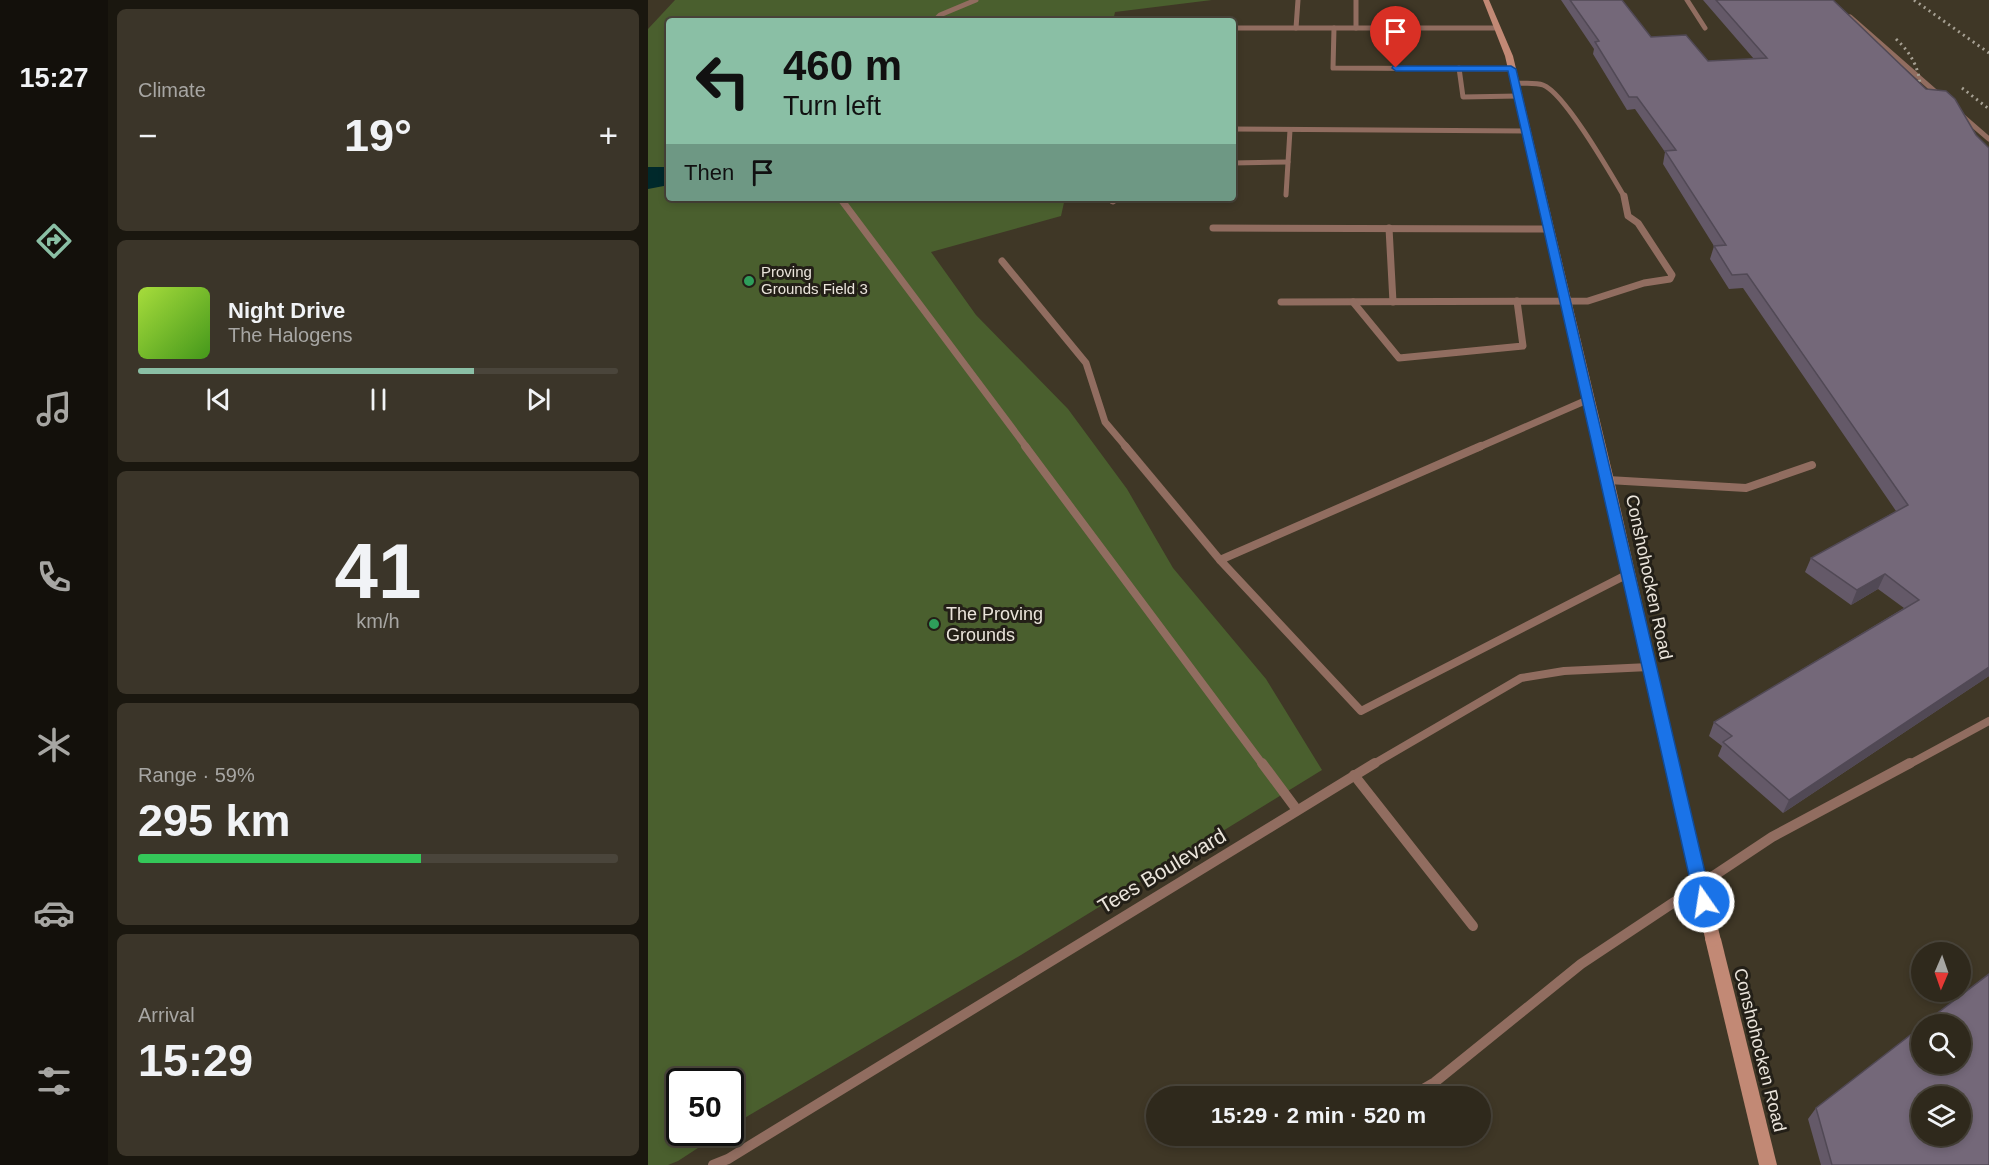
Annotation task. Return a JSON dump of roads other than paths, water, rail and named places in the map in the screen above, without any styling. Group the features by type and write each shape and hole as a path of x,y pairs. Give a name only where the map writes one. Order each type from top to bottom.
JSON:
{"main road":[{"name":"Conshohocken Road","path":"1486,0 1515,83 1690,845 1768,1165"}],"lane":[{"path":"937,18 976,0"},
{"path":"1296,28 1299,0"},
{"path":"1356,0 1356,28"},
{"path":"1687,0 1705,28"},
{"path":"1846,14 1947,102"},
{"path":"1236,28 1497,28"},
{"path":"1334,28 1333,68 1511,69"},
{"path":"1459,69 1463,97 1518,96"},
{"path":"1281,302 1596,300 1644,284 1667,281 1672,275 1638,223 1628,216 1626,199 1621,190 1587,135 1556,94 1543,85 1515,83"},
{"path":"1955,110 1989,139"},
{"path":"1236,129 1526,131"},
{"path":"1286,195 1290,130"},
{"path":"1236,163 1288,162"},
{"path":"842,201 1297,810"},
{"path":"1214,228 1548,229"},
{"path":"1389,228 1393,302"},
{"path":"1002,261 1086,363 1105,422 1220,560 1361,711 1628,574"},
{"path":"1353,302 1399,358 1523,346 1517,301"},
{"path":"1220,560 1587,400"},
{"path":"1608,480 1746,488 1812,465"},
{"name":"Tees Boulevard","path":"713,1165 729,1159 1354,775 1521,678 1564,671 1649,668"},
{"path":"1428,1086 1581,964 1772,837 1989,721"},
{"path":"1354,775 1473,926"}],"water":[{"path":"648,167 666,167 666,186 648,189"}],"railway":[{"path":"1914,0 1989,53"},
{"path":"1896,39 1916,67 1921,101"},
{"path":"1962,88 1989,109"}],"place":[{"name":"Proving Grounds Field 3","path":"749,281"},
{"name":"The Proving Grounds","path":"934,624"}]}
